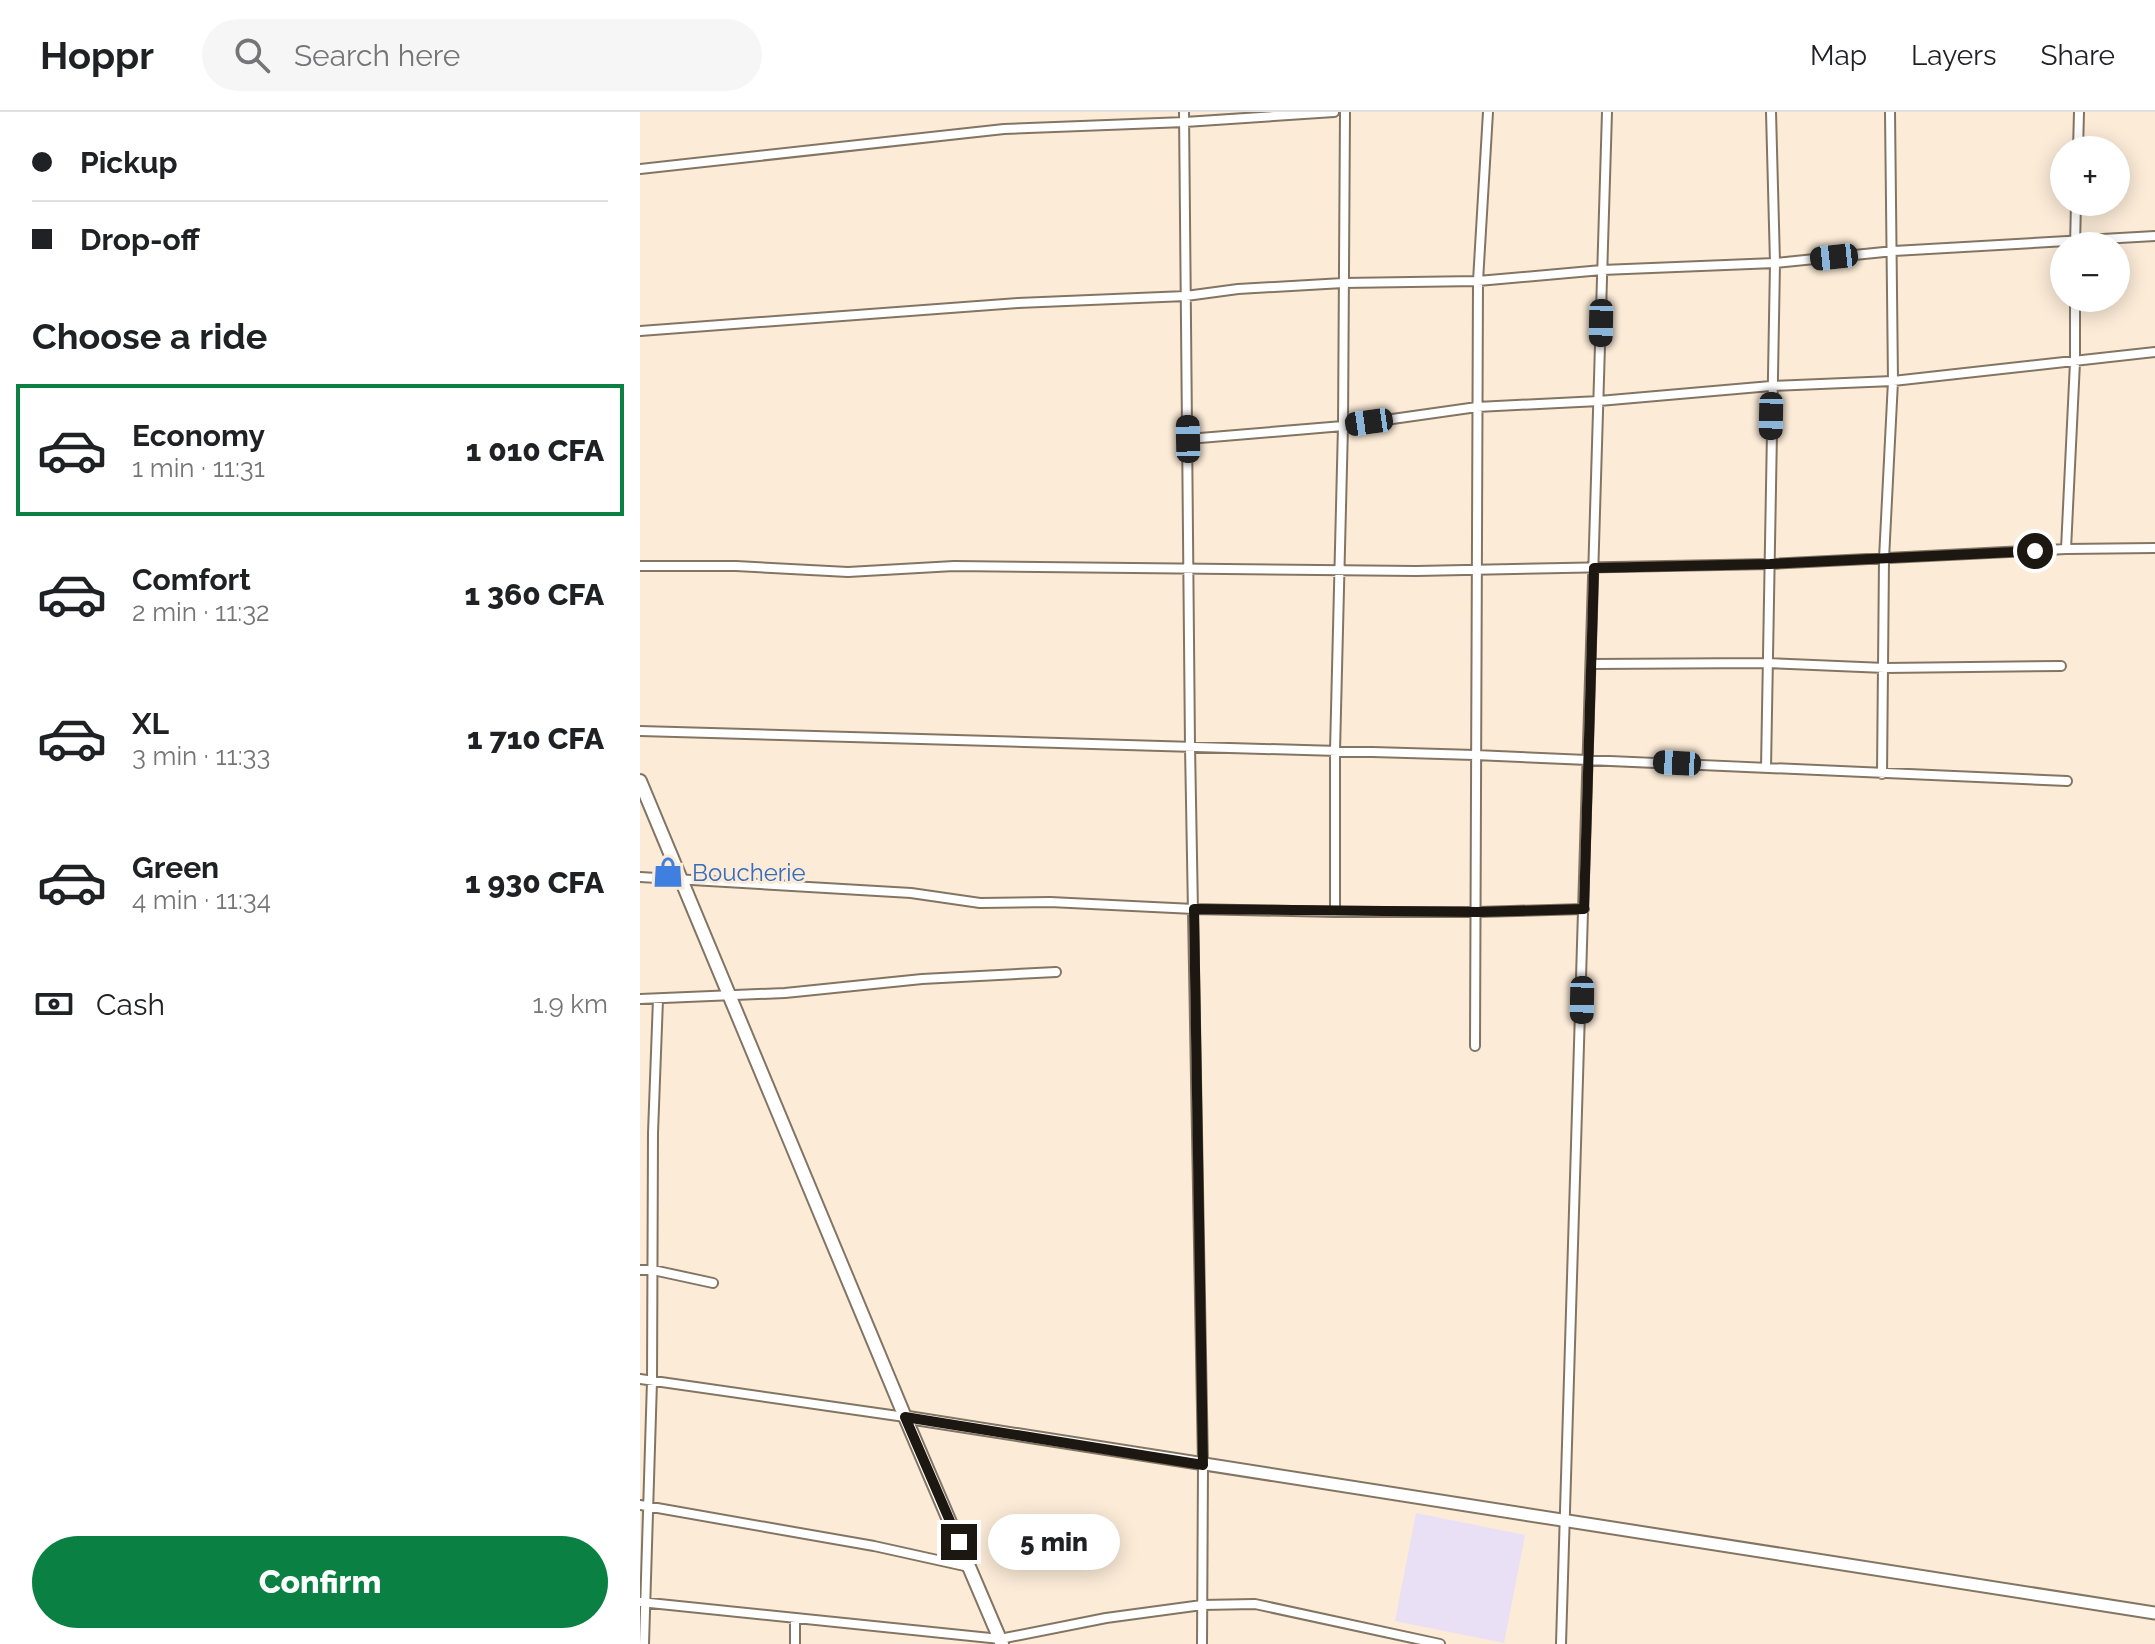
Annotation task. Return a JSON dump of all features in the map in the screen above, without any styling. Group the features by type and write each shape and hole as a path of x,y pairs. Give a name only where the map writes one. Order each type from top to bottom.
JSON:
{"highway":[{"path":"640,781 1001,1642"}],"main road":[{"path":"905,1417 1427,1502 2155,1613"}],"street":[{"path":"640,169 1004,129 1184,117 1334,112"},
{"path":"1335,912 1345,112"},
{"path":"1475,1046 1478,281 1488,112"},
{"path":"1561,1644 1607,112"},
{"path":"1766,768 1775,263 1771,112"},
{"path":"1882,774 1884,559 1893,381 1894,251 1890,112"},
{"path":"2078,136 2079,112"},
{"path":"1184,117 1190,746 1203,1465 1202,1644"},
{"path":"2130,238 2155,236"},
{"path":"640,331 1018,303 1186,296 1238,289 1343,283 1478,281 1602,270 1775,263 1894,251 2050,243"},
{"path":"2066,549 2075,312"},
{"path":"1188,439 1343,426 1477,407 1599,401 1771,386 1893,381 2155,352"},
{"path":"640,566 736,566 848,572 954,566 1475,570 1770,564 2066,549 2155,548"},
{"path":"1591,664 1766,663 1885,668 2061,666"},
{"path":"640,731 1475,755 2067,781"},
{"path":"640,877 911,893 980,903 1050,902 1335,912 1584,909"},
{"path":"640,999 785,993 922,979 1056,972"},
{"path":"644,1644 644,1506 652,1381 653,1133 658,999"},
{"path":"640,1270 713,1283"},
{"path":"640,1379 905,1417"},
{"path":"644,1506 874,1546 969,1567"},
{"path":"642,1602 1001,1642 1106,1618 1202,1605 1267,1606 1440,1644"},
{"path":"795,1618 795,1644"}],"shaded area":[{"path":"1416,1513 1525,1535 1504,1643 1395,1621"}],"place":[{"name":"Boucherie","path":"668,872"}],"route":[{"path":"959,1542 905,1417 1203,1465 1194,909 1477,912 1584,909 1594,568 1770,564 2035,551"}]}
